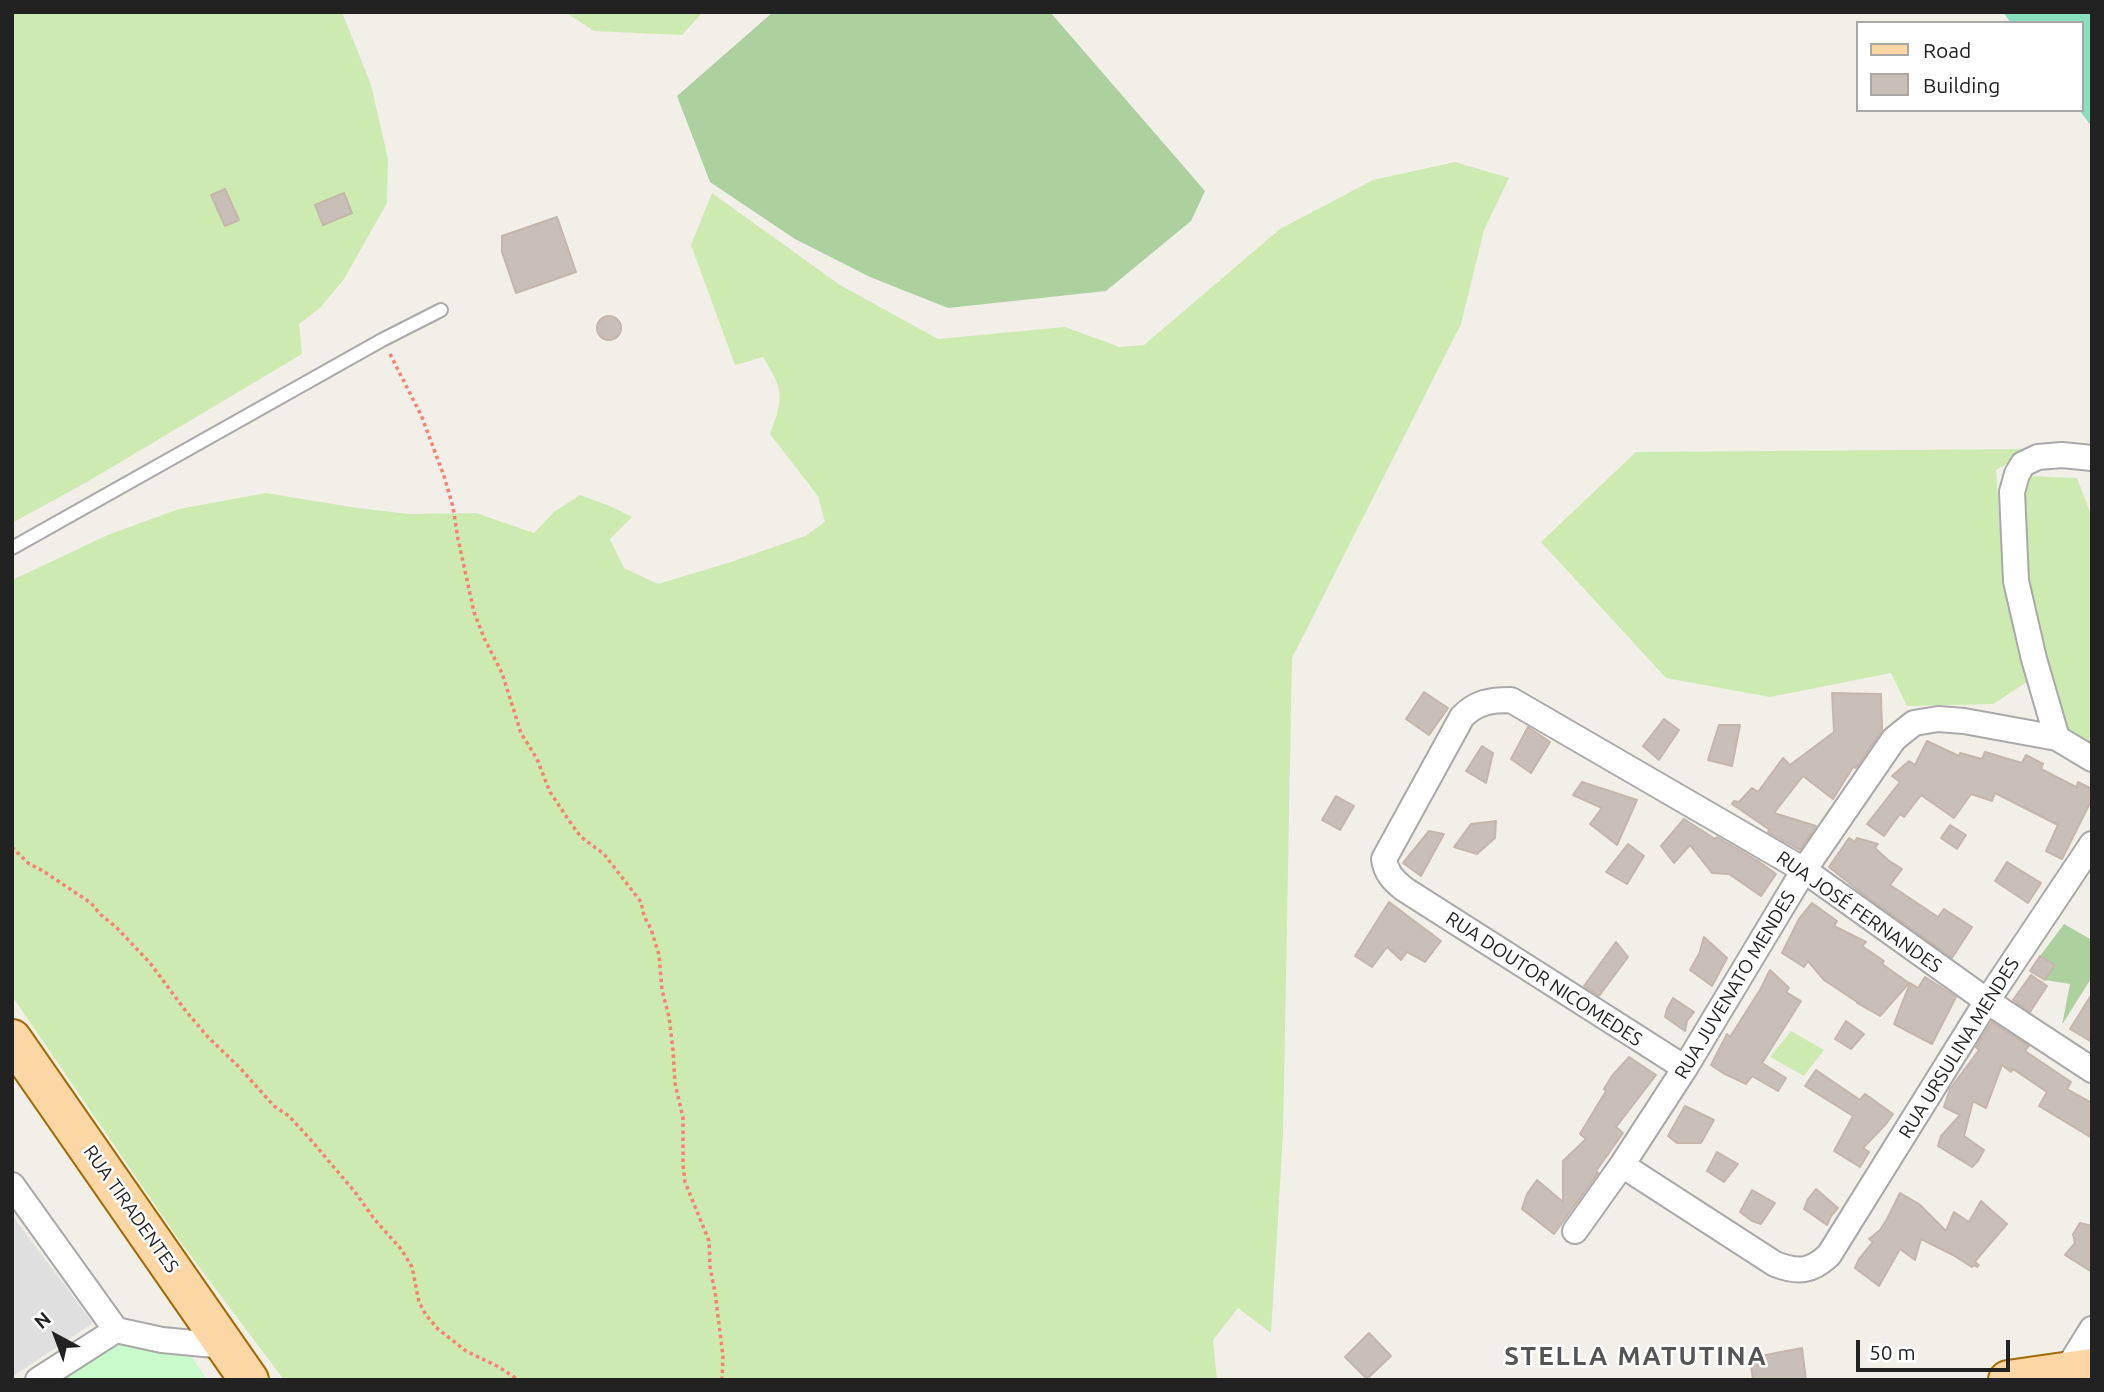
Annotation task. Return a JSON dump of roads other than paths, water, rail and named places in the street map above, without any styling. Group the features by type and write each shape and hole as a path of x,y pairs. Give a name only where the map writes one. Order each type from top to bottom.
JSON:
{"main road":[{"name":"RUA TIRADENTES","path":"12,1039 249,1380"},
{"path":"2011,1380 2081,1373"}],"street":[{"path":"2092,458 2062,455 2038,457 2023,464 2012,492 2016,581 2034,659 2057,738 2092,759"},
{"name":"RUA JOSÉ FERNANDES","path":"1404,889 1392,879 1385,868 1384,859 1456,729 1469,709 1488,700 1511,700 1804,870 1986,1001 2092,1070"},
{"name":"RUA JUVENATO MENDES","path":"1575,1231 1685,1068 1804,870 1894,738 1914,723 1938,719 2057,738"},
{"name":"RUA URSULINA MENDES","path":"1622,1165 1775,1264 1789,1270 1809,1269 1818,1265 1829,1255 1986,1001 2092,844"},
{"name":"RUA DOUTOR NICOMEDES","path":"1404,889 1685,1068"},
{"path":"12,1185 116,1330 162,1340 225,1346"},
{"path":"2081,1373 2092,1329"},
{"path":"38,1380 116,1330"}],"lane":[{"path":"12,548 382,340 441,310"}],"district":[{"name":"STELLA MATUTINA","path":"1636,1356"}]}
